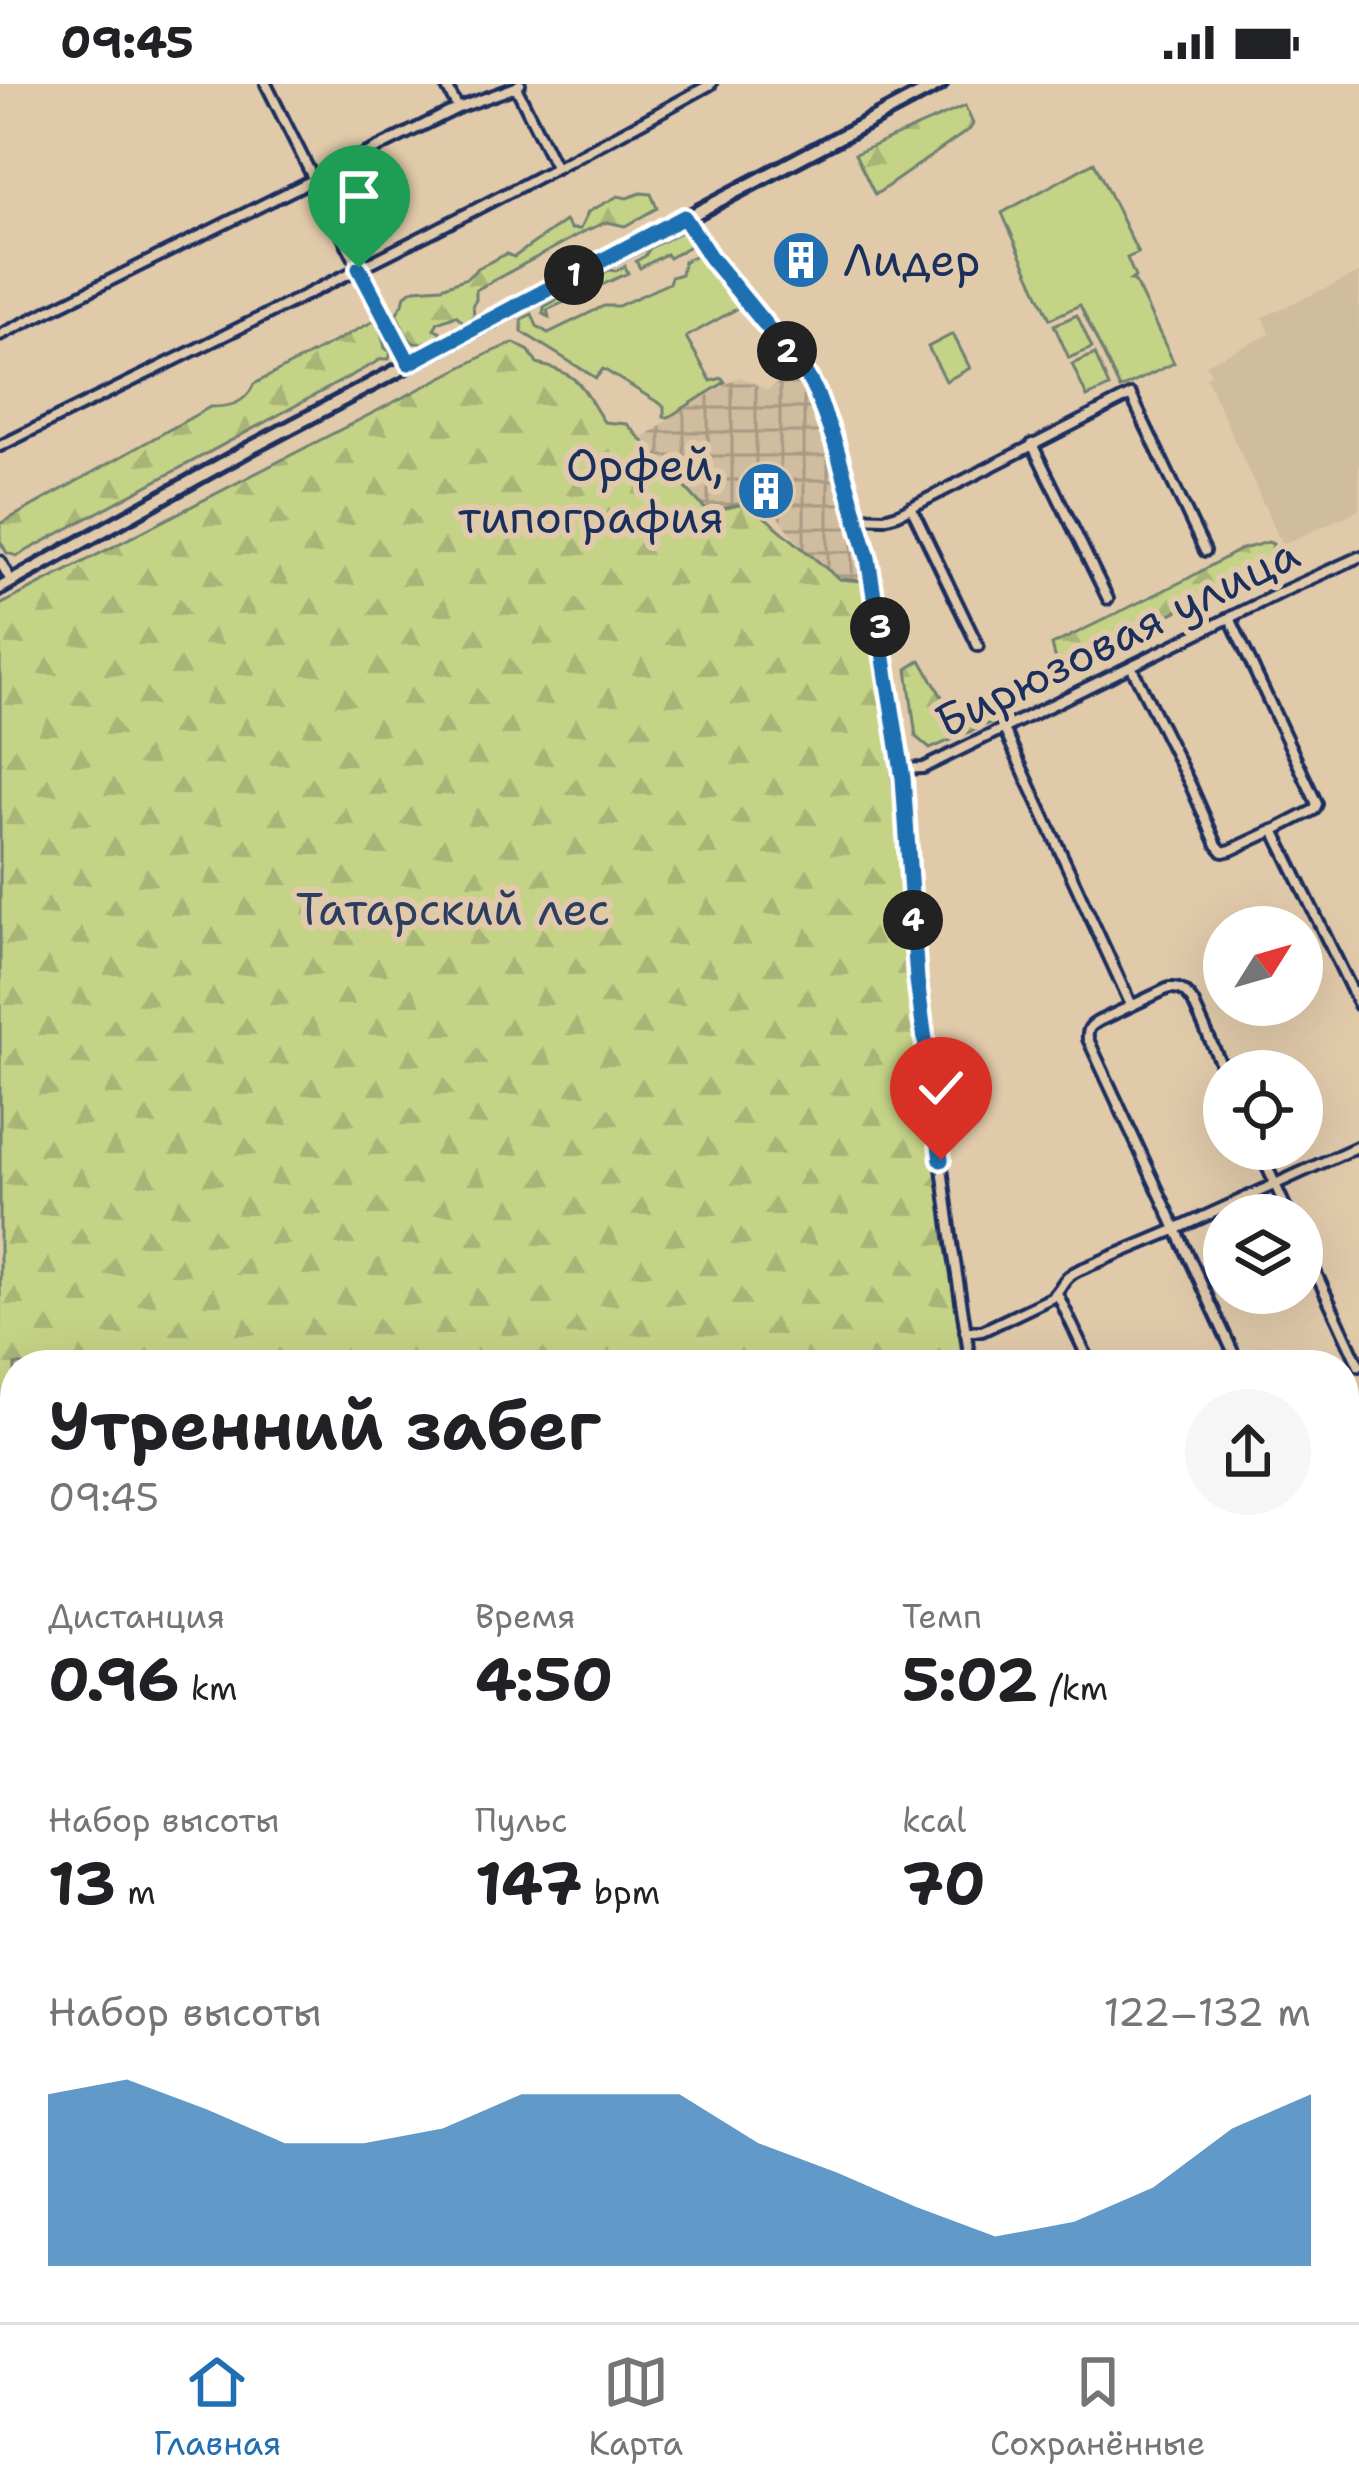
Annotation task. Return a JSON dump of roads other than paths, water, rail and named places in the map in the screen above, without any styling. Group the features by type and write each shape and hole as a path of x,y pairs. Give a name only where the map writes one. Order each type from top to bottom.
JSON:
{"main road":[{"path":"6,585 249,448 940,84"}],"street":[{"path":"266,84 409,363"},
{"path":"445,84 458,108"},
{"path":"0,446 556,169 711,84"},
{"path":"0,335 458,108 518,85 556,169"},
{"path":"684,217 710,257 806,374 826,415 856,518 875,595 901,769 917,980 968,1350"},
{"path":"856,518 884,518 911,507 1131,395 1205,551"},
{"path":"1032,444 1108,598"},
{"path":"911,507 978,646"},
{"name":"Бирюзовая улица","path":"901,769 923,768 1359,557"},
{"path":"0,561 6,585"},
{"path":"1131,666 1223,852 1274,830 1317,804 1230,618"},
{"path":"1004,728 1131,1005"},
{"path":"1274,830 1359,1005"},
{"path":"1215,1050 1182,989 1169,988 1131,1005 1090,1025 1087,1032 1232,1350"},
{"path":"964,1331 982,1331 1057,1293 1066,1276 1359,1146"},
{"path":"1268,1170 1279,1194"},
{"path":"1323,1288 1352,1350"},
{"path":"1057,1293 1083,1350"}],"place":[{"name":"Лидер","path":"801,260"},
{"name":"Орфей, типография","path":"766,491"}],"park label":[{"name":"Татарский лес","path":"453,909"}]}
